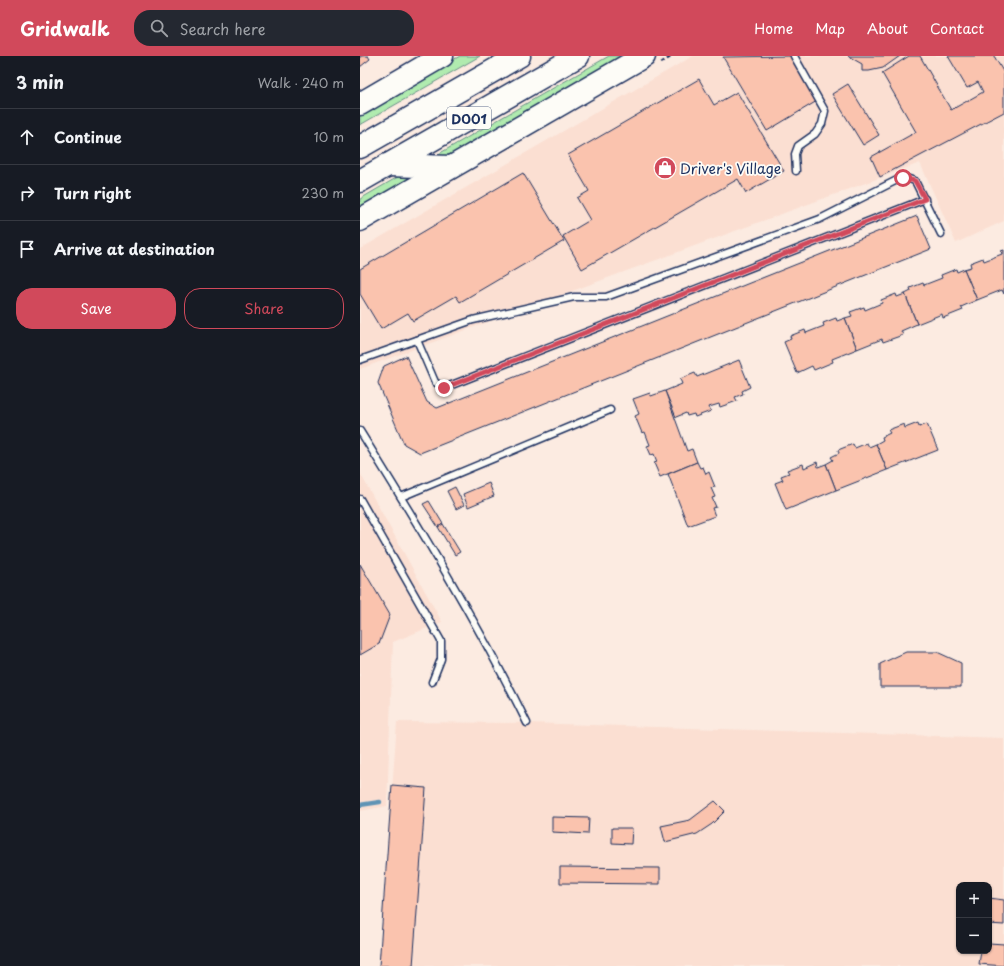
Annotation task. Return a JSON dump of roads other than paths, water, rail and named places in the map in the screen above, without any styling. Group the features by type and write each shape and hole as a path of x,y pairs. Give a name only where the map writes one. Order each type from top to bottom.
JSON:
{"highway":[{"path":"360,104 442,56"},
{"name":"D001","path":"360,147 519,56"},
{"name":"D001","path":"360,181 578,56"},
{"path":"360,220 644,56"},
{"path":"387,165 451,167"}],"lane":[{"path":"794,56 825,111 822,124 815,134 798,146 795,154 796,171"},
{"path":"360,360 473,320 574,297 606,297 820,219 903,178 915,181 941,234"},
{"path":"417,340 435,382 444,388 925,199"},
{"path":"401,497 610,410"},
{"path":"360,431 401,497 507,683 527,723"},
{"path":"360,499 441,641 441,660 432,682"}],"waterway":[{"path":"360,805 380,802"}],"place":[{"name":"Driver's Village","path":"665,168"}]}
